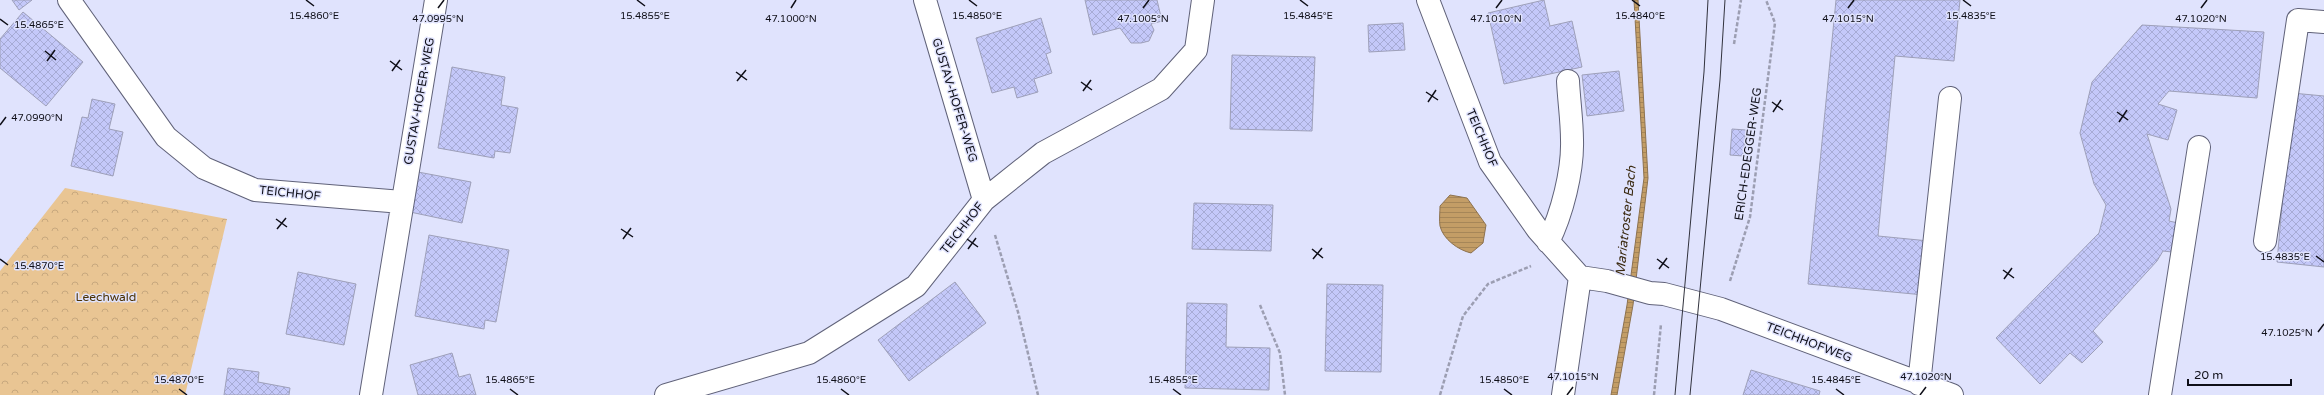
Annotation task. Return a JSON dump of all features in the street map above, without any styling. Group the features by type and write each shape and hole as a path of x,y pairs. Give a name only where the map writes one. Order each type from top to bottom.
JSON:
{"street":[{"name":"TEICHHOF","path":"69,0 166,137 204,168 255,190 402,202"},
{"name":"GUSTAV-HOFER-WEG","path":"402,202 436,0"},
{"name":"GUSTAV-HOFER-WEG","path":"925,0 984,200"},
{"name":"TEICHHOF","path":"666,395 809,353 916,286 984,200 1043,153 1161,89 1196,50 1203,0"},
{"name":"TEICHHOF","path":"1428,0 1490,162 1538,230 1580,277"},
{"path":"2265,241 2298,20 2324,22"},
{"path":"1548,242 1557,224 1565,196 1572,142 1568,82"},
{"path":"1920,384 1950,98"},
{"path":"2160,395 2198,147"},
{"path":"371,395 402,202"},
{"path":"1563,395 1580,277 1607,281 1657,294"},
{"name":"TEICHHOFWEG","path":"1657,294 1721,309 1952,395"}],"path":[{"path":"1734,44 1741,0"},
{"name":"ERICH-EDEGGER-WEG","path":"1721,309 1750,217 1775,24 1766,0"},
{"path":"984,200 1018,312 1038,395"},
{"path":"1440,395 1463,316 1488,284 1533,265 1566,261"},
{"path":"1654,395 1657,294"},
{"path":"1260,305 1280,354 1285,395"}],"green space":[{"name":"Leechwald","path":"65,188 227,219 185,395 0,395 0,271"}],"shaded area":[{"name":"Mariatroster Bach","path":"1634,0 1638,0 1648,178 1633,305 1617,395 1611,395 1627,305 1644,178"},
{"path":"1450,195 1467,198 1486,225 1483,243 1471,253 1456,247 1444,235 1440,226 1440,206"}],"building":[{"path":"12,0 32,0 19,10"},
{"path":"1085,0 1157,0 1162,21 1151,24 1154,30 1149,41 1141,43 1131,43 1120,28 1093,35"},
{"path":"1544,0 1550,26 1572,21 1582,67 1504,84 1488,13"},
{"path":"1836,0 1960,0 1954,61 1895,56 1878,236 1929,241 1924,295 1808,284"},
{"path":"23,12 83,62 46,106 0,68 0,39"},
{"path":"1041,18 1051,52 1046,54 1052,73 1034,79 1038,92 1017,98 1014,87 992,93 976,38"},
{"path":"1403,23 1405,50 1369,52 1368,25"},
{"path":"2142,25 2264,32 2257,98 2169,91 2158,104 2177,110 2168,140 2147,134 2171,209 2169,221 2178,223 2172,252 2163,251 2157,261 2093,331 2103,342 2082,363 2070,353 2040,384 1996,338 2099,233 2106,205 2094,184 2080,133 2092,82"},
{"path":"1232,55 1315,57 1312,131 1230,129"},
{"path":"452,67 505,77 501,105 518,108 510,153 495,151 494,158 438,148"},
{"path":"1619,71 1624,111 1587,116 1582,75"},
{"path":"2292,93 2324,96 2324,267 2277,262"},
{"path":"92,99 115,104 109,129 123,132 113,176 71,166 82,117 88,118"},
{"path":"1732,129 1746,130 1743,156 1730,155"},
{"path":"418,172 471,182 462,223 410,212"},
{"path":"1194,203 1273,205 1271,251 1192,249"},
{"path":"429,235 509,250 496,322 485,320 484,329 415,316"},
{"path":"298,272 356,284 344,345 286,334"},
{"path":"955,282 986,323 909,381 878,340"},
{"path":"1327,284 1383,285 1381,372 1325,371"},
{"path":"1187,303 1227,304 1226,347 1270,348 1269,390 1185,388"},
{"path":"452,353 459,377 470,374 476,395 418,395 410,365"},
{"path":"228,368 259,372 258,382 290,388 289,395 224,395"},
{"path":"1751,370 1820,391 1819,395 1743,395"}],"tram line":[{"path":"1675,395 1704,72 1708,0"},
{"path":"1690,395 1720,80 1725,0"}]}
